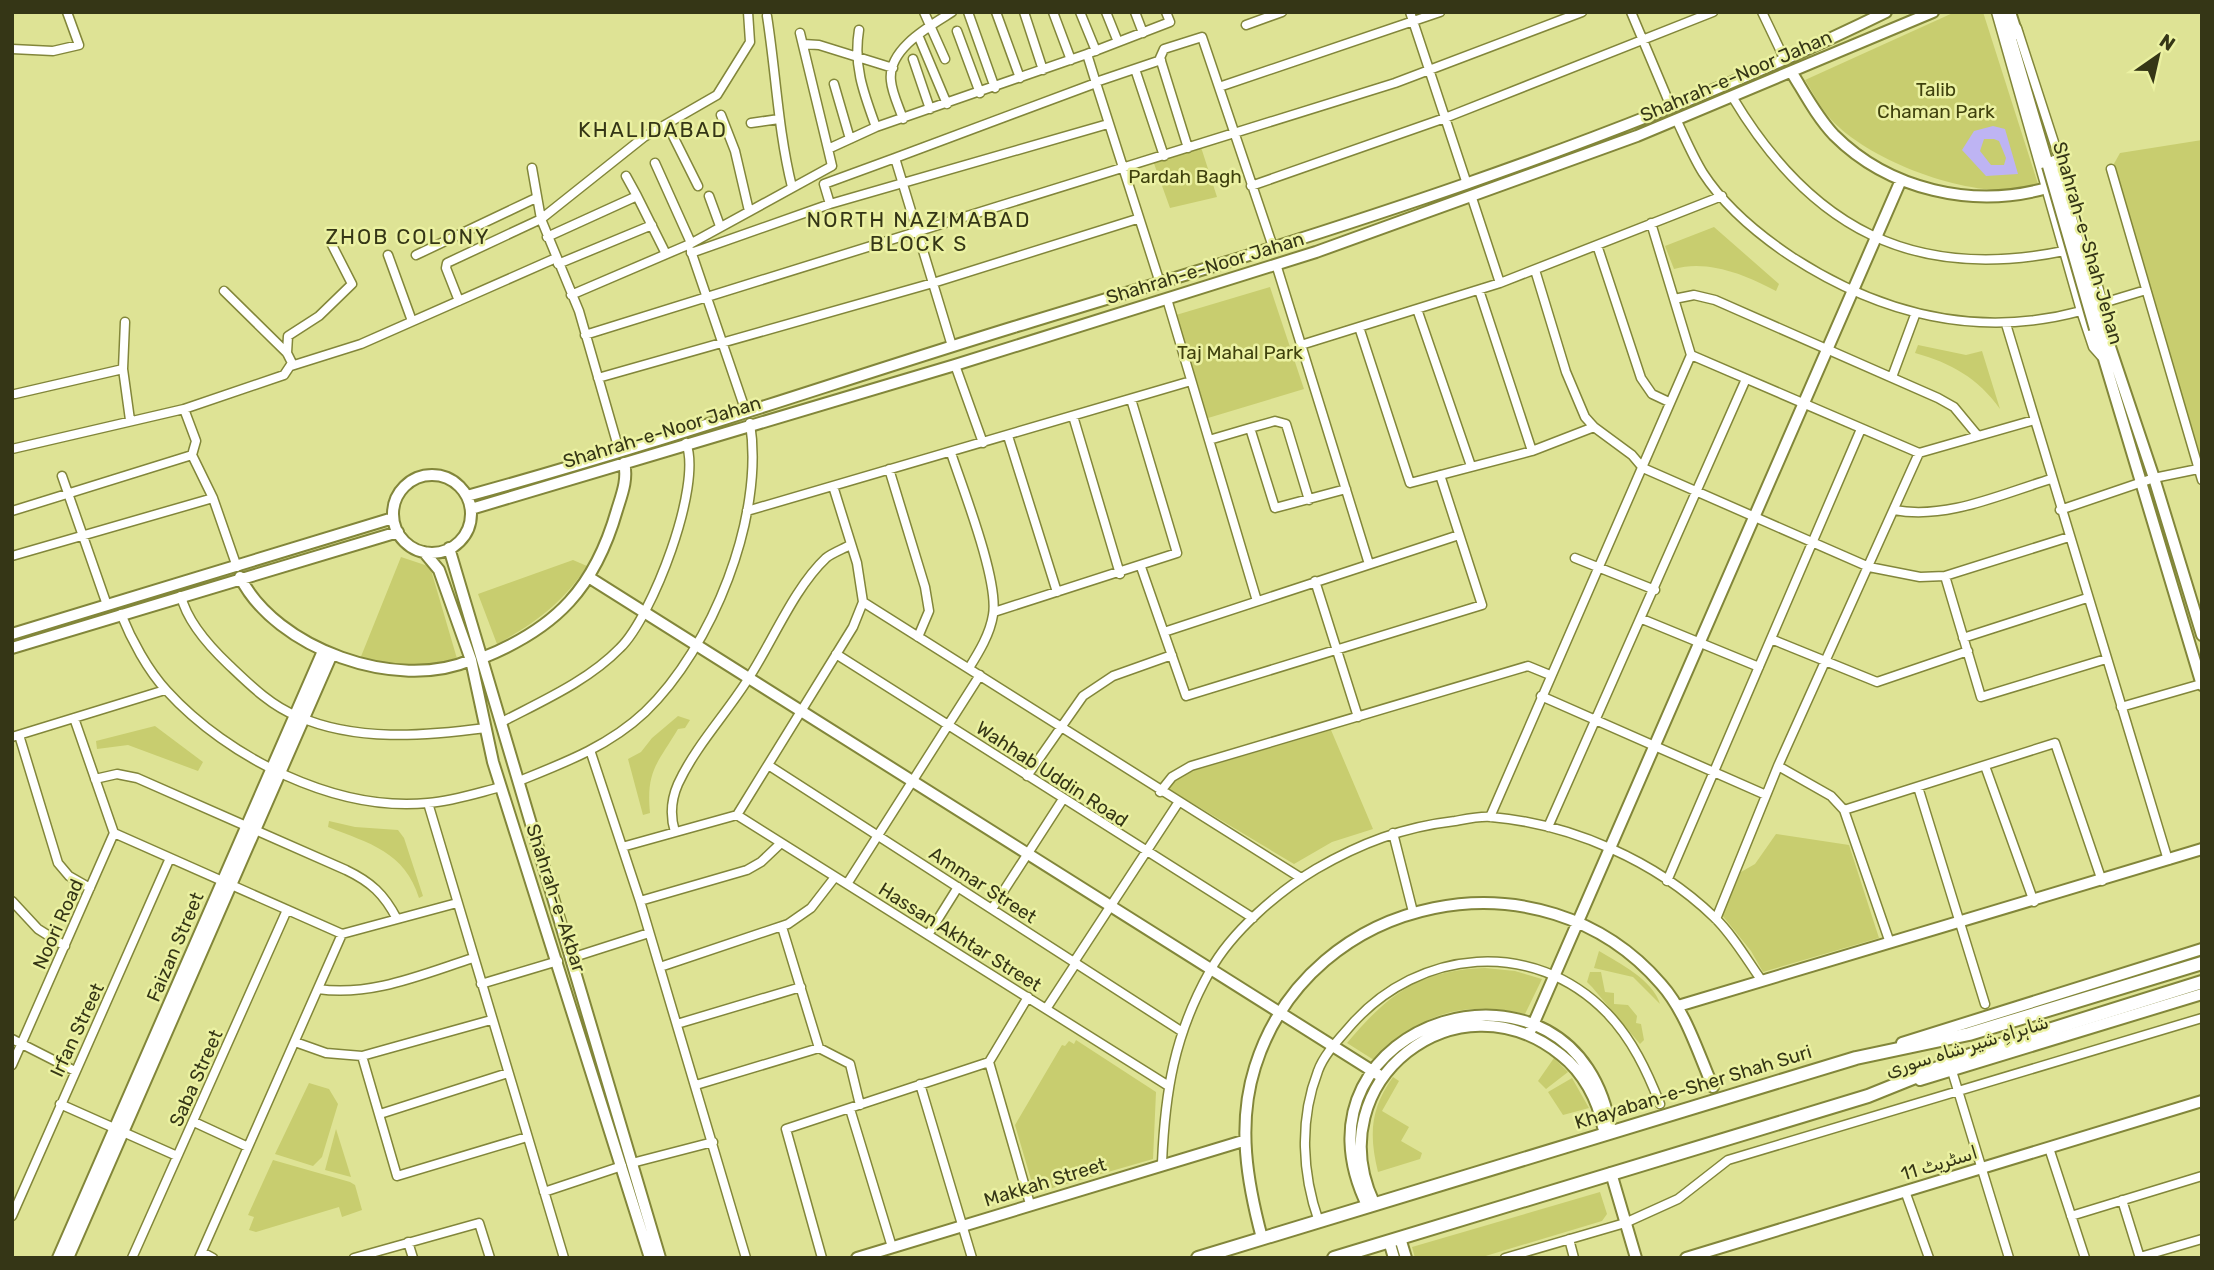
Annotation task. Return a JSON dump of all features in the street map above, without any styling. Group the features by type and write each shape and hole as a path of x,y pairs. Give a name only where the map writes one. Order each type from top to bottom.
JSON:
{"main road":[{"name":"Shahrah-e-Noor Jahan","path":"471,509 686,443 748,418 952,346 1160,283 1467,184 1671,107 1886,12"},
{"name":"Shahrah-e-Noor Jahan","path":"467,496 619,450 955,365 1352,239 1535,176 1677,121 1933,12"},
{"name":"Shahrah-e-Shah Jehan","path":"2003,12 2099,327 2108,342 2154,478 2202,635"},
{"name":"Shahrah-e-Shah Jehan","path":"2011,12 2099,327 2102,356 2202,684"},
{"path":"1872,19 1878,34"},
{"path":"1792,73 1834,135 1862,157 1901,180 1947,194 1985,198 2019,196 2047,188"},
{"path":"1632,122 1637,136"},
{"path":"1530,159 1535,176"},
{"path":"1531,1030 1901,180"},
{"path":"1346,223 1352,239"},
{"path":"1085,306 1090,322"},
{"path":"238,572 249,595 306,645 382,668 421,671 477,659 539,630 564,610 590,578 609,539 627,475 624,463"},
{"path":"422,476 443,477 453,481 467,496 471,509 466,534 449,548 424,552 412,547 398,533 392,510 401,490 422,476"},
{"path":"12,648 181,596 238,572 393,518"},
{"path":"12,634 107,605 398,533"},
{"name":"Shahrah-e-Akbar","path":"449,548 477,659 486,729 501,787 660,1258"},
{"name":"Shahrah-e-Akbar","path":"424,552 439,570 502,722 571,958 650,1258"},
{"path":"590,578 1377,1074"},
{"path":"82,613 87,625"},
{"name":"Faizan Street","path":"68,1258 119,1130 328,652"},
{"path":"1678,1006 1960,921 2034,902 2202,849"},
{"path":"1262,1238 1243,1141 1255,1066 1279,1012 1306,980 1347,943 1367,930 1413,912 1452,904 1496,902 1524,905 1577,921 1643,965 1678,1006 1713,1087"},
{"path":"1856,1058 2202,949"},
{"name":"Khayaban-e-Sher Shah Suri","path":"1198,1258 1856,1058 1969,1034 2202,963"},
{"name":"شاہراہِ شیر شاہ سوری","path":"1868,1096 2029,1035 2202,982"},
{"name":"شاہراہِ شیر شاہ سوری","path":"1868,1096 2202,994"},
{"path":"1371,1206 1355,1174 1352,1131 1359,1100 1377,1074 1410,1048 1448,1030 1489,1025 1531,1030 1584,1079 1607,1133"},
{"path":"1334,1258 1868,1096"},
{"name":"اسٹریٹ 11","path":"1685,1258 2202,1101"},
{"name":"Faizan Street","path":"58,1258 119,1130"},
{"name":"Makkah Street","path":"857,1258 1162,1163 1243,1141"},
{"path":"1611,1173 1636,1258"},
{"path":"1394,1239 1394,1258"},
{"path":"1394,1239 1406,1258"}],"street":[{"path":"12,49 53,51 79,45 67,12"},
{"path":"459,301 446,268 447,263 541,219 603,168 720,92 750,42 748,12"},
{"path":"924,12 944,59"},
{"path":"968,12 995,88"},
{"path":"996,12 1020,78"},
{"path":"1024,12 1043,70"},
{"path":"1053,12 1071,60"},
{"path":"1080,12 1108,124 1160,283"},
{"path":"1107,12 1118,42"},
{"path":"1135,12 1143,33"},
{"path":"828,149 876,127 995,88 1143,33 1170,22 1166,12"},
{"path":"1246,25 1282,12"},
{"path":"1410,12 1467,184"},
{"path":"1219,87 1440,12"},
{"path":"585,335 919,233 1430,71 1582,12"},
{"path":"1631,12 1671,107"},
{"path":"1251,186 1445,118 1713,12"},
{"path":"1762,12 1784,58"},
{"path":"1996,12 2081,311 2093,347 2102,356"},
{"path":"2011,12 2103,303 2110,331 2108,342"},
{"path":"903,119 891,82 893,68 918,34 947,14"},
{"path":"767,16 779,92 779,119 792,187"},
{"path":"859,30 856,54 859,79 876,127"},
{"path":"957,32 980,93"},
{"path":"691,247 720,226 833,164 800,33"},
{"path":"918,34 947,104"},
{"path":"1188,148 1161,60 1164,49 1202,37 1273,247"},
{"path":"803,44 856,54 893,68"},
{"path":"913,59 930,109"},
{"path":"824,184 1161,60"},
{"path":"1135,69 1164,156"},
{"path":"834,84 850,139"},
{"path":"1733,98 1757,138 1802,189 1875,238 1945,258 2003,261 2064,251"},
{"path":"721,115 736,151 749,211"},
{"path":"751,123 779,119"},
{"path":"1677,121 1703,173 1722,196 1770,242 1852,292 1915,314 1968,323 2006,324 2052,319 2081,311"},
{"path":"667,124 698,186"},
{"path":"571,295 666,254 1108,124"},
{"path":"895,158 952,346"},
{"path":"519,781 591,752 645,712 696,644 722,594 743,532 752,457 748,418 691,247 655,163"},
{"path":"532,168 541,219 585,335 619,450"},
{"path":"2111,169 2202,480"},
{"path":"2044,176 2063,170"},
{"path":"820,172 830,204"},
{"path":"626,176 666,254"},
{"path":"547,237 636,196"},
{"path":"709,196 720,226"},
{"path":"1301,345 1500,283 1722,196"},
{"path":"416,255 536,198"},
{"path":"1472,198 1500,283"},
{"path":"598,378 933,283 1137,219"},
{"path":"1490,817 1691,355 1651,223"},
{"path":"291,366 361,344 459,301 652,225"},
{"path":"287,353 288,336 319,316 352,284 331,243"},
{"path":"1597,245 1641,378 1652,394 1669,402"},
{"path":"388,255 412,321"},
{"path":"1276,264 1369,564"},
{"path":"1535,270 1566,372 1586,417 1594,427 1632,456 1643,468 1869,567 1920,577 1944,576 2069,537"},
{"path":"1479,290 1532,451"},
{"path":"2103,303 2146,290"},
{"path":"12,449 184,409 284,375 292,360 287,353 224,291"},
{"path":"1674,299 1694,295 1715,300 1828,348 1954,407 1978,436"},
{"path":"1167,299 1256,601"},
{"path":"1417,309 1471,466"},
{"path":"1892,377 1915,314"},
{"path":"125,322 123,369 130,421"},
{"path":"2006,324 2060,510 2168,860"},
{"path":"1359,327 1410,484 1532,451 1594,427"},
{"path":"1691,355 1919,453 2034,420"},
{"path":"955,365 983,443"},
{"path":"15,394 123,369"},
{"path":"1548,827 1746,379"},
{"path":"747,511 1191,381"},
{"path":"994,612 1141,567 1177,553 1131,399"},
{"path":"184,409 196,440 192,455 213,498 238,572"},
{"path":"1073,416 1120,573"},
{"path":"1209,440 1275,421 1286,424 1310,500"},
{"path":"1250,428 1272,506 1283,507 1346,489"},
{"path":"1667,881 1861,429"},
{"path":"1008,436 1057,592"},
{"path":"502,722 576,683 622,647 664,568 684,509 690,453 686,443"},
{"path":"951,453 986,560 994,612 988,633 969,668"},
{"path":"1716,919 1778,766 1827,663 1919,453"},
{"path":"12,511 192,455"},
{"path":"889,469 925,587 929,611 918,637"},
{"path":"2060,510 2140,482 2199,469"},
{"path":"1141,567 1186,695 1336,650 1482,605 1440,475"},
{"path":"62,476 107,605"},
{"path":"1894,510 1914,514 1942,512 2051,479"},
{"path":"622,847 737,815 853,626 863,602 857,563 833,486"},
{"path":"12,556 213,498"},
{"path":"1164,632 1459,535"},
{"path":"675,832 672,810 678,784 749,678 808,582 827,557 850,545"},
{"path":"1575,558 1655,590"},
{"path":"1944,576 1981,697 2106,659"},
{"path":"1315,581 1358,717"},
{"path":"181,596 183,605 212,649 254,689 300,717 344,730 421,737 486,729"},
{"path":"1963,638 2087,598"},
{"path":"863,602 1160,792 1301,878"},
{"path":"121,614 165,690 206,728 276,772 332,792 369,799 428,803 501,787"},
{"path":"1642,619 1759,667"},
{"path":"1771,639 1877,682 1968,651"},
{"name":"Wahhab Uddin Road","path":"836,654 1146,853 1253,918"},
{"path":"1027,776 1083,696 1113,676 1172,655"},
{"path":"1160,792 1172,777 1191,766 1528,666 1550,676"},
{"path":"847,884 980,676"},
{"path":"2121,707 2202,684"},
{"path":"90,888 69,876 58,863 16,736 165,690"},
{"path":"1541,696 1656,744 1766,795"},
{"path":"74,718 114,833 342,934 457,903"},
{"path":"1843,810 2055,743 2102,881"},
{"path":"591,752 640,901 746,1258"},
{"name":"Ammar Street","path":"768,765 1181,1031"},
{"path":"1778,766 1831,796 1843,810 1890,943"},
{"path":"1985,766 2034,902"},
{"path":"95,779 117,775 136,778 369,881 386,897 397,919"},
{"path":"1918,787 1985,1004"},
{"path":"992,909 1063,799"},
{"path":"428,803 564,1258"},
{"path":"1046,1009 1178,803"},
{"name":"Hassan Akhtar Street","path":"737,815 1167,1085"},
{"path":"1162,1163 1167,1085 1181,1031 1210,969 1253,918 1301,878 1352,849 1409,827 1490,817 1548,827 1609,847 1667,881 1716,919 1762,981"},
{"path":"1393,832 1413,912"},
{"name":"Noori Road","path":"12,1065 114,833"},
{"path":"640,901 747,870 761,862 781,843"},
{"name":"Irfan Street","path":"12,1216 170,858"},
{"path":"660,967 782,927 811,908 835,877"},
{"path":"928,935 958,887"},
{"path":"14,907 38,929 65,946"},
{"name":"Saba Street","path":"132,1258 287,910"},
{"path":"782,927 819,1048"},
{"path":"571,958 649,933"},
{"path":"213,1258 200,1255 342,934"},
{"path":"318,989 340,993 376,988 473,958"},
{"path":"481,984 558,961"},
{"path":"1319,1222 1308,1183 1304,1146 1318,1070 1334,1045 1369,1005 1386,992 1437,967 1472,962 1513,964 1554,977 1586,995 1607,1012 1628,1039 1647,1070 1660,1104"},
{"path":"677,1024 801,986"},
{"path":"822,1258 786,1129 989,1062 1028,997"},
{"path":"1505,1258 1625,1223 1678,1199 1728,1160 2202,1018"},
{"path":"295,1042 326,1053 362,1056 491,1020"},
{"path":"12,1039 75,1071"},
{"path":"695,1085 819,1048 850,1064 860,1105"},
{"path":"362,1056 397,1176 527,1137"},
{"path":"989,1062 1030,1205"},
{"path":"1952,1071 2009,1258"},
{"path":"380,1114 508,1073"},
{"path":"920,1084 972,1258"},
{"path":"60,1104 177,1156"},
{"path":"850,1109 892,1247"},
{"path":"194,1122 248,1147"},
{"path":"544,1192 627,1164 713,1142"},
{"path":"2049,1148 2085,1258"},
{"path":"2071,1216 2202,1176"},
{"path":"1905,1191 1929,1258"},
{"path":"2122,1200 2140,1257 2202,1239"},
{"path":"354,1258 479,1223 489,1258"},
{"path":"1569,1239 1574,1258"},
{"path":"408,1242 413,1258"}],"green space":[{"name":"Talib Chaman Park","path":"1955,12 1983,12 2039,187 1986,189 1956,184 1897,163 1869,149 1846,133 1828,116 1805,80"},
{"path":"2202,140 2202,461 2111,169 2120,153"},
{"name":"Pardah Bagh","path":"1200,144 1217,197 1170,208 1152,158"},
{"path":"1714,227 1779,284 1776,291 1740,274 1713,267 1687,266 1674,269 1665,246"},
{"name":"Taj Mahal Park","path":"1270,287 1304,389 1208,418 1176,315"},
{"path":"1918,345 1966,355 1982,351 2000,409 1992,398 1963,373 1915,353"},
{"path":"401,557 428,566 431,570 458,662 412,667 360,659"},
{"path":"573,560 587,566 568,591 536,620 497,644 478,594"},
{"path":"678,716 690,720 685,728 678,729 655,768 650,787 650,813 643,815 628,759 641,752 652,738"},
{"path":"155,726 203,762 198,771 128,745 97,749 96,741"},
{"path":"1331,730 1373,829 1332,842 1294,864 1167,788 1183,774"},
{"path":"329,821 355,827 398,830 404,838 423,896 419,898 405,870 384,851 328,827"},
{"path":"1776,834 1849,845 1879,938 1763,972 1751,951 1722,915 1741,872 1755,864"},
{"path":"1599,951 1643,980 1660,1004 1633,977 1594,968"},
{"path":"1485,968 1515,971 1542,979 1525,1014 1481,1009 1443,1014 1408,1032 1377,1062 1347,1043 1377,1011 1407,988 1442,974"},
{"path":"1590,972 1601,972 1605,992 1614,993 1614,1004 1628,1005 1637,1016 1636,1023 1641,1024 1644,1040 1640,1044 1587,982"},
{"path":"1076,1040 1156,1092 1153,1159 1035,1193 1015,1125 1062,1045 1065,1046 1069,1041 1074,1044"},
{"path":"1554,1058 1568,1072 1546,1089 1538,1081"},
{"path":"1393,1077 1399,1081 1382,1111 1409,1127 1401,1141 1422,1153 1420,1159 1378,1172 1373,1146 1374,1123 1380,1100"},
{"path":"1572,1078 1589,1108 1563,1115 1548,1092"},
{"path":"309,1083 329,1089 338,1104 322,1157 313,1166 275,1154"},
{"path":"336,1129 351,1177 325,1170"},
{"path":"273,1160 350,1182 355,1185 362,1210 342,1217 339,1207 256,1232 249,1230 254,1217 248,1215"},
{"path":"1600,1192 1607,1214 1602,1221 1479,1258 1415,1258 1412,1247"}],"shaded area":[{"path":"1993,126 2005,129 2018,174 1986,176 1962,150 1974,131","holes":["1984,139 1999,141 2006,158 2004,165 1991,165 1980,151"]}],"district":[{"name":"KHALIDABAD","path":"653,129"},
{"name":"NORTH NAZIMABAD BLOCK S","path":"919,231"},
{"name":"ZHOB COLONY","path":"408,236"}]}
